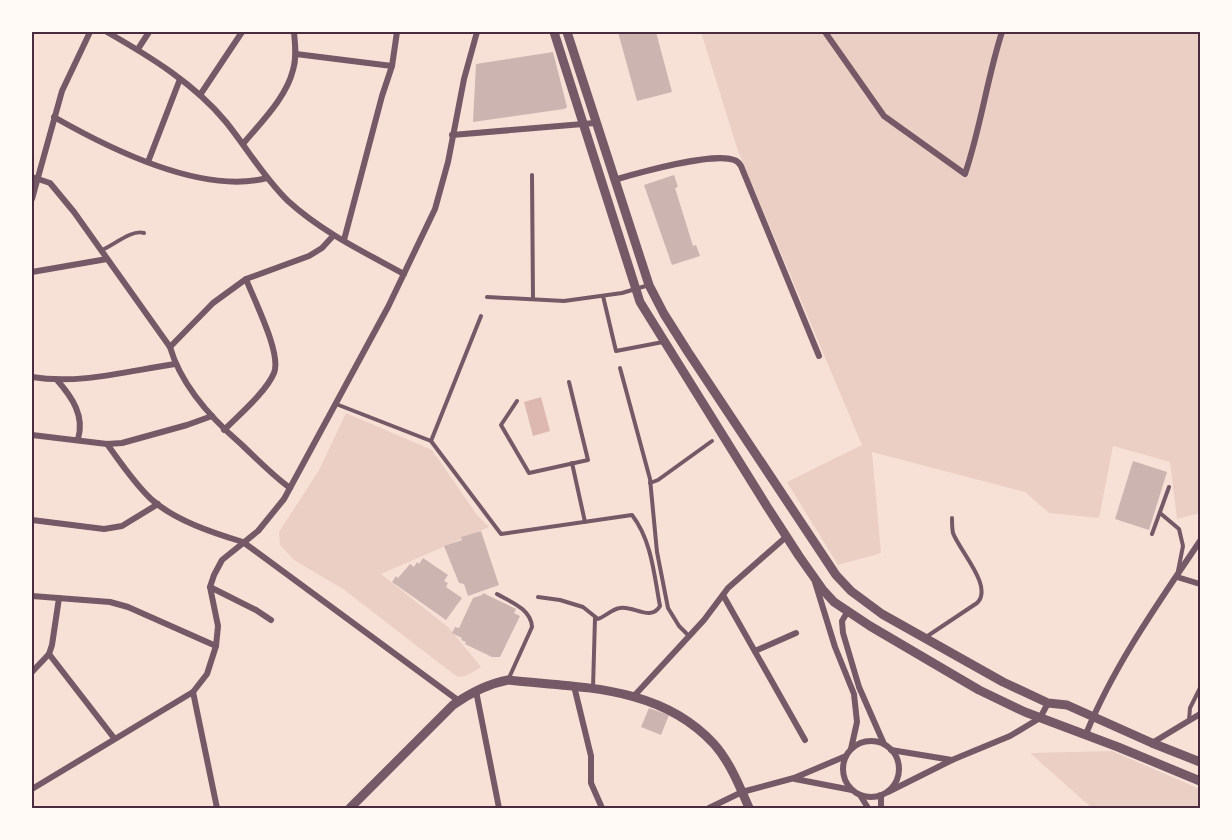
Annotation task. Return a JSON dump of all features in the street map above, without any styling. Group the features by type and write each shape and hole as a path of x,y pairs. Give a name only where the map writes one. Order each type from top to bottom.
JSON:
{"street":[{"path":"32,199 34,178 48,145 62,91 90,32"},
{"path":"107,32 138,50 200,95 225,120 267,178 287,200 333,236 404,274"},
{"path":"138,50 149,32"},
{"path":"200,95 242,32"},
{"path":"243,144 281,96 293,71 296,54 294,32"},
{"path":"344,240 392,66 398,32"},
{"path":"32,789 193,692 207,674 216,646 217,619 210,587 214,574 222,560 258,531 273,514 290,488 388,307 435,209 477,32"},
{"path":"554,32 635,289 644,310 813,578 834,602 956,678 1006,704 1200,781"},
{"path":"567,32 649,285 688,352 836,575 865,602 1003,682 1048,703 1066,705 1094,716 1200,762"},
{"path":"825,32 884,116 965,174 975,145 991,66 1002,32"},
{"path":"296,54 392,66"},
{"path":"148,162 180,79"},
{"path":"54,117 170,171 224,181 251,182 267,178"},
{"path":"452,135 595,123"},
{"path":"614,180 699,161 724,158 736,160 741,166 819,356"},
{"path":"34,178 50,183 74,212 170,347 175,364 212,416 224,430 290,488"},
{"path":"170,347 213,303 246,279 309,256 322,248 333,236"},
{"path":"32,272 107,259"},
{"path":"224,430 265,387 275,368 272,342 246,279"},
{"path":"32,376 57,380 175,364"},
{"path":"57,380 69,394 79,414 82,427 78,440"},
{"path":"32,435 107,444 136,441 212,416"},
{"path":"107,444 131,476 158,504 207,530 243,542 459,701"},
{"path":"32,520 104,529 122,526 158,504"},
{"path":"634,696 689,636 728,588 786,537"},
{"path":"1086,734 1123,661 1200,541"},
{"path":"1177,577 1200,584"},
{"path":"813,578 835,647 854,694 857,722 851,748 843,765 843,774 852,790"},
{"path":"210,587 271,620"},
{"path":"723,595 805,741"},
{"path":"32,596 111,602 129,607 216,646"},
{"path":"32,672 49,654 56,633 59,598"},
{"path":"848,611 842,621 843,633 859,687 884,744 897,758 899,767 894,785 884,793 881,808"},
{"path":"754,651 796,633"},
{"path":"49,654 114,738"},
{"path":"350,808 440,717 459,701 490,684 508,680 621,692 663,707 680,717 714,744 726,760 749,808"},
{"path":"574,686 591,756 591,783 602,808"},
{"path":"476,691 499,808"},
{"path":"193,692 217,808"},
{"path":"794,778 852,790 869,797 884,793 952,760 1010,736 1040,718 1048,703"},
{"path":"1152,743 1200,714"},
{"path":"851,748 867,741 884,744"},
{"path":"891,750 952,760"},
{"path":"709,808 742,792 794,778 846,756"},
{"path":"860,795 868,808"}],"lane":[{"path":"532,175 533,299"},
{"path":"101,250 130,234 138,231 144,233"},
{"path":"487,297 564,301 603,296 649,285"},
{"path":"603,296 616,351 663,342"},
{"path":"431,441 481,316"},
{"path":"620,368 651,483 657,552 668,608 679,626 689,636"},
{"path":"517,400 501,425 529,473 588,460 568,382"},
{"path":"336,404 431,441 501,534 632,515 640,525 648,543 660,606 657,611 652,613 621,608 600,619 595,618 586,609 560,600 538,597"},
{"path":"651,483 712,441"},
{"path":"572,463 585,522"},
{"path":"1152,534 1169,488"},
{"path":"1160,513 1179,529 1183,546 1177,577"},
{"path":"924,638 977,603 982,596 981,584 953,532 952,518"},
{"path":"497,594 525,610 532,621 532,627 508,680"},
{"path":"593,688 595,618"},
{"path":"1190,720 1190,708 1200,688"}],"shaded area":[{"path":"701,32 1200,32 1200,513 1177,519 1170,462 1113,446 1099,518 1049,513 1025,492 872,452 881,553 838,565 787,482 862,445 738,151"},
{"path":"541,397 550,431 533,436 524,402"},
{"path":"346,413 432,450 477,515 489,527 381,574 449,628 481,667 469,674 456,676 343,589 294,560 280,545 279,532 319,470"},
{"path":"1112,751 1200,789 1200,808 1092,808 1030,753"}],"building":[{"path":"618,32 656,32 672,92 637,101"},
{"path":"553,52 567,107 473,122 476,64"},
{"path":"674,175 678,187 675,188 693,246 696,245 700,256 672,265 644,185"},
{"path":"1133,461 1167,472 1149,530 1115,519"},
{"path":"481,531 499,585 468,596 464,584 459,583 444,546 462,540 461,537"},
{"path":"423,558 448,575 444,581 448,583 446,587 462,598 446,620 392,582 410,564 414,567"},
{"path":"483,593 516,609 514,613 520,616 500,657 492,657 465,644 462,638 452,633 455,627 459,628 473,598"},
{"path":"649,708 669,715 661,735 641,727"}]}
